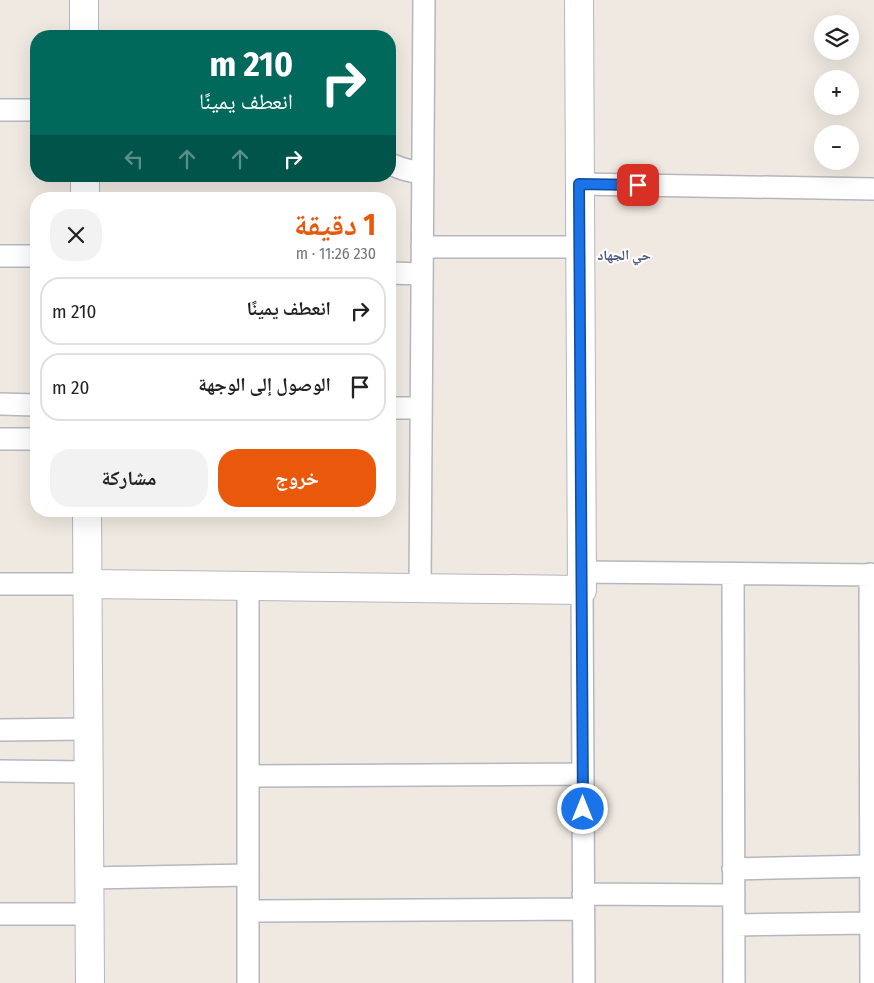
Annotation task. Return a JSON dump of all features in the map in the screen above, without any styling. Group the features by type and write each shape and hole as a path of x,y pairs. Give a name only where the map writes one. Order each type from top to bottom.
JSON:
{"street":[{"path":"84,0 84,30"},
{"path":"420,588 424,0"},
{"path":"579,0 584,983"},
{"path":"0,110 30,110"},
{"path":"396,167 423,174"},
{"path":"579,184 874,189"},
{"path":"422,247 580,247"},
{"path":"0,256 30,256"},
{"path":"396,274 422,274"},
{"path":"0,404 30,405"},
{"path":"396,408 421,408"},
{"path":"0,439 30,439"},
{"path":"87,517 90,983"},
{"path":"733,574 734,983"},
{"path":"0,584 420,588 733,574 872,574 871,983"},
{"path":"248,586 248,983"},
{"path":"0,730 88,730"},
{"path":"0,771 88,772"},
{"path":"248,776 583,774"},
{"path":"733,869 871,866"},
{"path":"89,878 248,875"},
{"path":"248,911 583,902 734,895"},
{"path":"0,914 89,914"},
{"path":"734,925 871,923"}],"district":[{"name":"حي الجهاد","path":"624,255"}],"route":[{"path":"583,809 579,184 638,185"}]}
